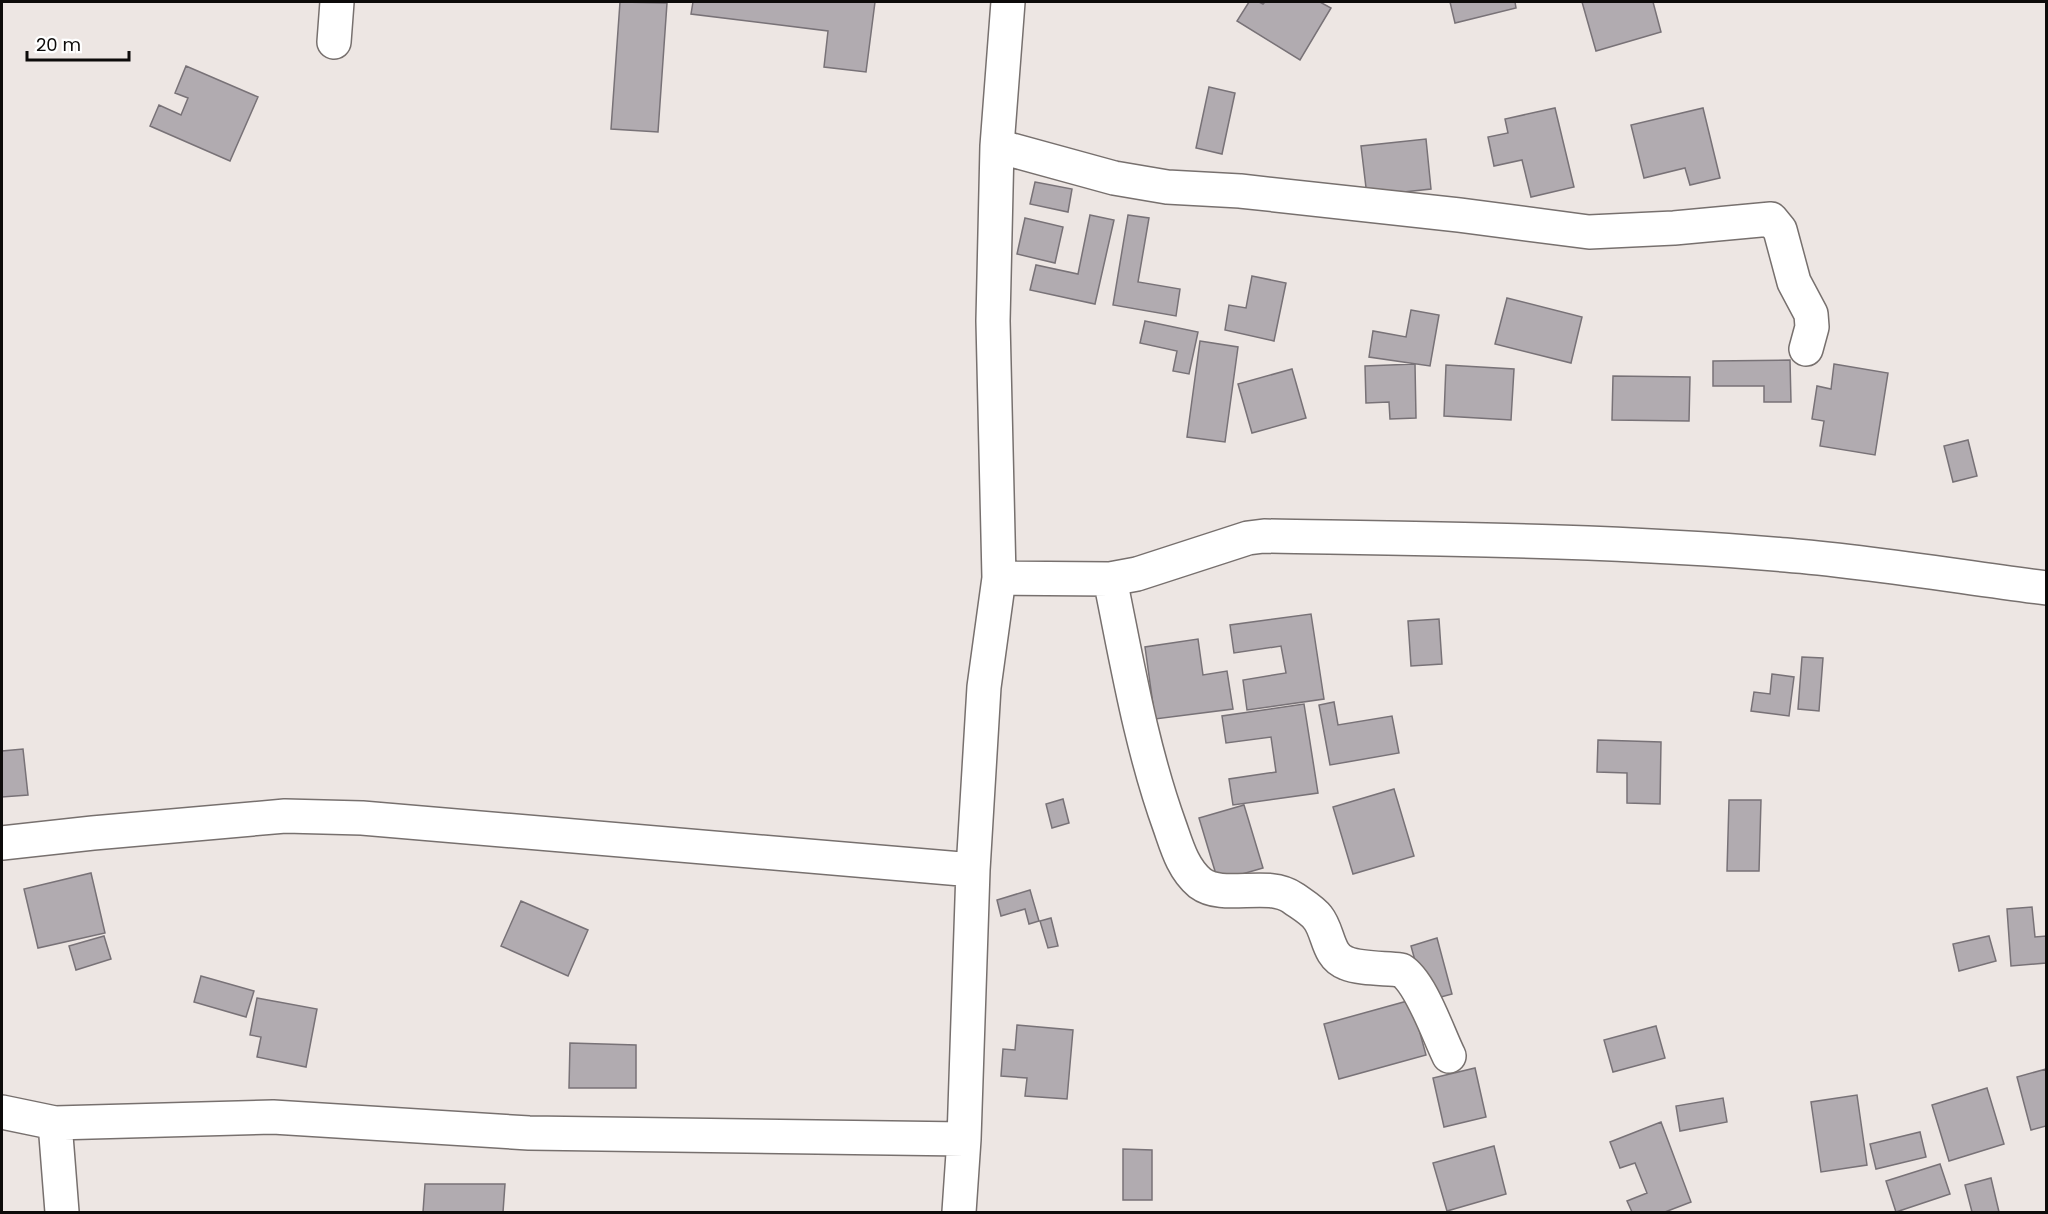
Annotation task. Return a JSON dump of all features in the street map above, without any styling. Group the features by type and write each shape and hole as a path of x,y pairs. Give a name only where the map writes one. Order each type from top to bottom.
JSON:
{"street":[{"path":"334,42 337,2"},
{"path":"959,1212 964,1139 973,870 984,687 999,578 993,321 997,146 1008,2"},
{"path":"997,146 1114,178 1167,187 1275,195 1459,214 1589,232 1674,228 1771,219 1780,230 1794,282 1811,314 1812,327 1806,348"},
{"path":"999,578 1110,579 1137,574 1248,538 1264,536 1579,542 1685,547 1788,555 2046,588"},
{"path":"1110,579 1148,755 1161,801 1181,857 1189,871 1200,883 1210,889 1272,891 1290,896 1319,919 1332,950 1346,963 1401,970 1419,991 1449,1056"},
{"path":"2,843 93,832 285,816 374,819 973,870"},
{"path":"2,1112 55,1123 273,1118 530,1133 964,1139"},
{"path":"55,1123 62,1212"}],"building":[{"path":"620,2 667,3 658,132 611,129"},
{"path":"693,2 875,2 866,72 824,67 828,31 691,14"},
{"path":"1249,2 1263,4 1265,2 1320,2 1331,8 1300,60 1237,21"},
{"path":"1450,2 1515,2 1516,8 1455,23"},
{"path":"1582,2 1653,2 1661,32 1596,51"},
{"path":"186,66 258,97 230,161 150,126 159,105 181,115 188,98 175,93"},
{"path":"1209,87 1235,93 1222,154 1196,148"},
{"path":"1555,108 1574,187 1531,197 1522,160 1494,166 1488,137 1508,133 1505,119"},
{"path":"1703,108 1720,178 1690,185 1685,168 1644,178 1631,125"},
{"path":"1426,139 1431,189 1367,196 1361,146"},
{"path":"1035,182 1072,189 1068,212 1030,204"},
{"path":"1090,215 1114,220 1095,304 1030,290 1036,265 1078,274"},
{"path":"1128,215 1149,218 1138,282 1180,289 1176,316 1113,305"},
{"path":"1025,218 1063,227 1055,263 1017,254"},
{"path":"1252,276 1286,283 1274,341 1225,330 1229,305 1246,308"},
{"path":"1507,298 1582,317 1571,363 1495,344"},
{"path":"1411,310 1439,315 1430,366 1369,357 1373,331 1406,337"},
{"path":"1145,321 1198,332 1189,374 1173,371 1177,351 1140,343"},
{"path":"1200,341 1238,347 1225,442 1187,437"},
{"path":"1790,360 1791,402 1764,402 1764,386 1713,386 1713,361"},
{"path":"1415,364 1416,418 1390,419 1389,402 1366,403 1365,366"},
{"path":"1834,364 1888,373 1875,455 1820,446 1824,421 1812,419 1817,386 1831,389"},
{"path":"1446,365 1514,369 1511,420 1444,416"},
{"path":"1292,369 1306,418 1252,433 1238,384"},
{"path":"1613,376 1690,377 1689,421 1612,420"},
{"path":"1968,440 1977,476 1953,482 1944,446"},
{"path":"1311,614 1324,699 1247,710 1243,680 1286,673 1281,646 1234,653 1230,625"},
{"path":"1439,619 1442,664 1411,666 1408,621"},
{"path":"1198,639 1203,675 1227,671 1233,709 1155,719 1145,647"},
{"path":"1802,657 1823,658 1819,711 1798,709"},
{"path":"1772,674 1794,677 1789,716 1751,711 1754,692 1770,694"},
{"path":"1334,702 1338,725 1392,716 1399,753 1330,765 1319,705"},
{"path":"1304,704 1318,793 1233,805 1229,779 1276,772 1271,737 1226,743 1222,716"},
{"path":"1598,740 1661,742 1660,804 1627,803 1627,773 1597,772"},
{"path":"23,749 28,795 2,797 2,751"},
{"path":"1394,789 1414,856 1353,874 1333,807"},
{"path":"1063,799 1069,823 1052,828 1046,804"},
{"path":"1729,800 1761,800 1759,871 1727,871"},
{"path":"1244,805 1263,868 1218,881 1199,818"},
{"path":"91,873 105,933 38,948 24,889"},
{"path":"1030,890 1039,921 1029,924 1025,909 1001,916 997,900"},
{"path":"521,901 588,930 568,976 501,946"},
{"path":"2032,907 2035,937 2046,936 2046,963 2011,966 2007,909"},
{"path":"1051,918 1058,946 1048,948 1040,921"},
{"path":"104,936 111,959 76,970 69,946"},
{"path":"1989,936 1996,961 1959,971 1953,944"},
{"path":"1437,938 1452,994 1426,1001 1411,946"},
{"path":"201,976 254,991 246,1017 194,1002"},
{"path":"257,998 317,1009 306,1067 257,1057 261,1037 250,1035"},
{"path":"1411,1000 1426,1055 1339,1079 1324,1024"},
{"path":"1017,1025 1073,1030 1067,1099 1025,1096 1027,1078 1001,1076 1003,1049 1015,1050"},
{"path":"1656,1026 1665,1058 1613,1072 1604,1040"},
{"path":"570,1043 636,1045 636,1088 569,1088"},
{"path":"1475,1068 1486,1117 1444,1127 1433,1078"},
{"path":"2046,1069 2046,1126 2031,1130 2017,1077"},
{"path":"1987,1088 2004,1144 1949,1161 1932,1105"},
{"path":"1857,1095 1867,1165 1821,1172 1811,1102"},
{"path":"1723,1098 1727,1122 1680,1131 1676,1106"},
{"path":"1661,1122 1691,1202 1665,1212 1632,1212 1627,1201 1647,1193 1635,1163 1620,1168 1610,1142"},
{"path":"1920,1132 1926,1157 1876,1169 1870,1144"},
{"path":"1494,1146 1506,1194 1447,1211 1433,1163"},
{"path":"1123,1149 1152,1150 1152,1200 1123,1200"},
{"path":"1940,1164 1950,1194 1896,1212 1886,1181"},
{"path":"1991,1178 1999,1212 1972,1212 1965,1185"},
{"path":"425,1184 505,1184 503,1212 423,1212"}]}
